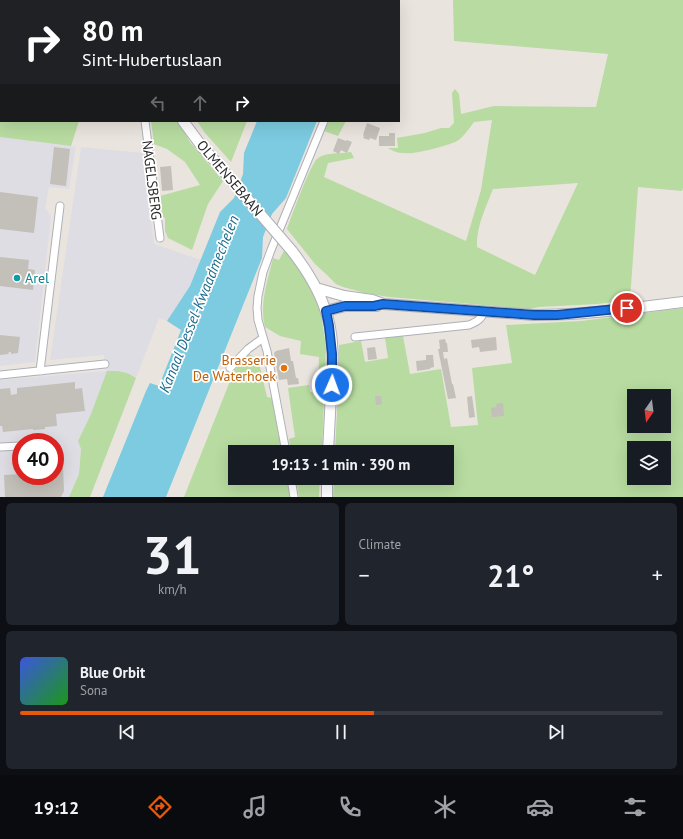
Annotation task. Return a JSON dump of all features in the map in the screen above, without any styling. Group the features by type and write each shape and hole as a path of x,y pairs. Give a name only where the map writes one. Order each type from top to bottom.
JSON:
{"street":[{"name":"NAGELSBERG","path":"144,122 160,238"},
{"name":"OLMENSEBAAN","path":"184,122 203,148 301,262 316,288 326,311 332,354 328,445"},
{"name":"OLMENSEBAAN","path":"285,445 271,371 258,320 258,296 263,272 271,250 324,122"},
{"path":"40,371 60,206"},
{"path":"316,288 344,296 372,300 383,304 534,315 557,315 683,302"},
{"path":"326,311 345,306 374,306 383,304"},
{"path":"355,337 469,325 482,317 484,312"},
{"path":"230,368 248,349 263,338"},
{"path":"0,375 105,364"},
{"path":"0,447 12,446"},
{"path":"292,485 294,497"},
{"path":"326,497 327,485"}],"shaded area":[{"path":"0,137 76,147 69,189 49,187 45,208 51,216 35,362 0,366"},
{"path":"81,147 142,153 154,244 201,260 190,286 167,321 159,318 136,378 131,374 91,414 78,441 81,449 79,474 69,497 0,497 0,380 106,371 104,355 50,360"}],"green space":[{"path":"453,0 683,0 683,188 682,191 638,187 630,300 530,309 389,297 365,293 336,284 315,264 287,229 301,191 318,158 325,155 351,152 354,158 328,163 324,177 466,241 481,190 492,120 474,122 459,140 430,150 408,153 393,151 388,148 398,148 397,138 425,133 441,128 449,128 454,123 452,93 455,89 459,94 461,114 494,106 596,107 608,54 454,41","holes":["578,183 535,275 477,247 478,232 493,189"]},
{"path":"0,122 79,122 71,146 0,137"},
{"path":"151,122 179,122 190,142 223,181 208,204 192,250 168,238 165,231 165,218 163,217 160,196 200,185 185,162 167,149 154,144"},
{"path":"198,122 247,122 231,162 205,133"},
{"path":"328,122 345,122 338,136 324,131"},
{"path":"285,249 295,259 311,289 321,314 326,347 322,445 290,445 289,439 295,437 288,388 309,385 310,392 318,392 319,357 300,354 301,341 280,336 265,327 263,310 265,292 273,258 279,260"},
{"path":"683,308 683,497 333,497 334,485 454,485 454,445 335,445 339,345 361,341 365,362 388,358 385,338 403,336 410,374 441,369 451,427 478,425 472,368 512,363 506,325 581,321"},
{"path":"249,354 258,359 267,397 272,398 282,445 228,445 228,485 289,485 291,497 184,497 234,371"},
{"path":"107,371 119,371 136,378 90,497 69,497 79,474 81,449 78,441 91,414"},
{"path":"297,485 320,485 319,497 299,497"}],"water":[{"name":"Kanaal Dessel-Kwaadmechelen","path":"257,122 317,122 286,198 272,214 263,237 262,258 166,497 103,497 150,383 159,386 181,330 167,321 190,286 220,212 234,198 243,174 244,153"}],"building":[{"path":"367,123 380,128 376,140 363,138"},
{"path":"389,133 395,133 395,146 379,146 379,136 389,136"},
{"path":"338,138 352,142 347,153 341,150 339,154 333,151"},
{"path":"54,147 70,149 66,186 50,184"},
{"path":"171,166 173,190 162,191 160,167"},
{"path":"0,192 38,197 34,233 0,229"},
{"name":"Arel","path":"0,257 29,260 28,269 35,270 33,290 0,286"},
{"path":"0,335 20,337 18,353 11,354 11,352 9,352 8,354 0,355"},
{"path":"496,337 497,350 480,352 479,347 472,348 471,340"},
{"path":"445,339 448,352 443,352 444,359 447,358 456,398 448,399 438,349 440,349 439,340"},
{"path":"375,347 377,359 368,360 367,348"},
{"path":"289,348 291,361 293,361 296,378 298,378 299,384 288,385 287,379 279,380 274,353 276,351"},
{"path":"426,355 433,355 434,367 417,371 416,361 426,360"},
{"path":"75,382 75,389 82,388 85,411 56,414 57,426 45,427 45,429 3,432 2,426 0,426 0,389 10,388 11,395 17,394 17,388"},
{"path":"375,396 381,396 382,404 376,405"},
{"path":"472,396 475,417 469,418 467,397"},
{"path":"503,403 504,416 492,417 491,408 497,407 496,404"},
{"path":"4,475 12,475 12,485 64,485 64,491 61,497 5,497"}],"place":[{"name":"Arel","path":"17,278"},
{"name":"Brasserie De Waterhoek","path":"284,368"}],"route":[{"path":"332,385 331,340 326,311 345,306 377,306 383,304 534,315 586,313 627,308"}]}
